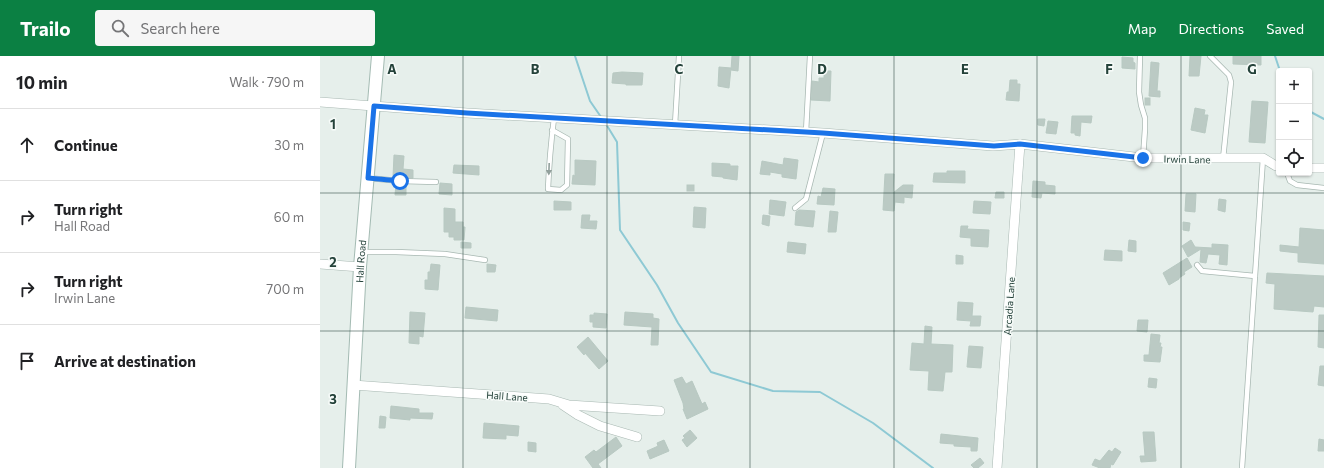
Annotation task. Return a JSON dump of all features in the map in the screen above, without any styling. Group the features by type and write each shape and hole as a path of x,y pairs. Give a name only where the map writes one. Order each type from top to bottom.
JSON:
{"street":[{"name":"Hall Road","path":"349,468 360,267 378,56"},
{"name":"Irwin Lane","path":"320,102 467,113 823,133 994,146 1020,144 1143,158 1263,158 1276,166"},
{"name":"Arcadia Lane","path":"997,468 1020,144"},
{"path":"1312,168 1324,168"},
{"path":"320,264 360,267"},
{"name":"Hall Lane","path":"353,385 549,399 570,405 660,411"},
{"path":"559,402 578,415 600,426 637,437"}],"lane":[{"path":"675,125 679,56"},
{"path":"806,132 810,56"},
{"path":"1140,56 1139,92 1145,118 1143,158"},
{"path":"1210,56 1229,75 1231,82 1223,159"},
{"path":"552,130 568,139 567,185 561,190 548,189 549,158 552,130 554,118"},
{"path":"795,208 806,199 823,133"},
{"path":"1242,468 1263,158"},
{"path":"1288,176 1290,181 1297,185 1324,188"},
{"path":"368,178 436,182"},
{"path":"362,252 446,254 485,260"},
{"path":"1197,265 1202,271 1255,276"}],"building":[{"path":"732,56 739,56 738,71 731,70"},
{"path":"1190,56 1201,56 1199,76 1189,76"},
{"path":"1233,56 1261,56 1261,65 1233,64"},
{"path":"1122,57 1133,58 1135,69 1122,68"},
{"path":"1151,62 1159,63 1157,91 1160,91 1160,97 1149,96"},
{"path":"719,67 731,68 729,88 718,86"},
{"path":"824,71 831,71 830,101 811,100 812,81 819,82 819,78 824,78"},
{"path":"613,73 643,73 642,85 612,83"},
{"path":"1010,80 1017,80 1017,84 1020,84 1019,101 1006,100 1007,92 1009,92"},
{"path":"1145,98 1150,98 1150,105 1145,105"},
{"path":"1252,101 1268,102 1265,143 1249,142"},
{"path":"1195,108 1205,110 1204,115 1208,115 1205,133 1191,130"},
{"path":"1072,116 1092,116 1091,123 1081,122 1080,136 1075,135 1075,133 1071,133"},
{"path":"1038,119 1045,119 1044,126 1038,125"},
{"path":"1048,121 1058,122 1056,134 1046,133"},
{"path":"394,155 404,156 403,169 413,170 413,178 393,177"},
{"path":"784,158 798,160 796,179 782,177 782,174 770,172 770,175 760,174 762,161 783,165"},
{"path":"575,160 596,161 595,185 572,184 573,175 575,176"},
{"path":"712,163 738,166 737,180 712,176"},
{"path":"454,165 479,166 479,175 453,173"},
{"path":"947,171 965,171 965,183 933,182 934,173 947,173"},
{"path":"885,174 894,174 893,193 903,185 913,185 912,198 904,197 904,203 895,202 894,211 883,210"},
{"path":"1033,181 1045,182 1045,185 1055,186 1055,194 1042,193 1041,198 1032,197"},
{"path":"440,183 452,184 452,195 439,194"},
{"path":"396,184 406,185 406,195 395,195"},
{"path":"687,185 694,185 694,191 687,191"},
{"path":"823,188 835,189 834,205 817,204 818,196 821,197"},
{"path":"996,192 1004,192 1004,198 995,198"},
{"path":"1186,194 1196,194 1195,212 1185,211"},
{"path":"1219,199 1226,200 1225,212 1218,210"},
{"path":"770,200 786,202 784,216 769,214"},
{"path":"554,201 571,202 571,210 554,210"},
{"path":"974,201 991,202 990,214 973,213"},
{"path":"694,207 706,208 705,228 693,227"},
{"path":"444,208 455,209 455,222 463,222 463,227 465,227 464,240 454,240 454,237 449,237 449,232 444,232"},
{"path":"799,210 815,211 813,227 795,225 796,212"},
{"path":"830,211 838,212 836,232 828,232"},
{"path":"582,215 590,215 589,221 597,221 596,229 581,228"},
{"path":"763,215 770,216 769,226 762,224"},
{"path":"1183,222 1190,223 1189,231 1183,230"},
{"path":"961,226 968,226 967,229 989,230 988,247 971,246 971,238 960,237"},
{"path":"1300,228 1324,230 1324,264 1298,262 1298,253 1280,251 1280,245 1299,247"},
{"path":"1129,240 1136,241 1136,252 1128,251"},
{"path":"1191,240 1195,247 1212,248 1212,244 1228,245 1227,265 1219,264 1220,255 1208,254 1206,263 1200,262 1201,249 1188,257 1182,246"},
{"path":"461,242 471,243 471,248 461,248"},
{"path":"788,242 806,244 805,254 787,252"},
{"path":"1105,250 1122,251 1122,261 1104,260"},
{"path":"956,255 963,256 963,264 956,264"},
{"path":"1187,258 1192,267 1184,272 1185,274 1179,279 1169,285 1163,273"},
{"path":"431,264 440,265 438,290 425,289 425,280 428,280 428,272 430,272"},
{"path":"487,264 496,265 495,272 487,272"},
{"path":"1267,273 1324,276 1324,307 1314,306 1313,312 1274,309 1275,284 1266,283"},
{"path":"958,302 973,303 972,316 981,316 980,326 970,326 971,321 957,320"},
{"path":"466,307 498,310 497,321 465,318"},
{"path":"410,312 425,313 423,337 419,336 419,344 409,343"},
{"path":"625,312 653,314 653,318 659,319 658,345 651,345 652,327 624,325"},
{"path":"594,313 607,314 606,328 593,327 593,322 590,322 590,315 594,315"},
{"path":"1319,315 1324,315 1324,348 1318,347"},
{"path":"1138,320 1148,320 1147,332 1137,331"},
{"path":"925,326 932,327 931,344 953,345 952,372 945,372 943,391 928,390 929,371 910,370 912,343 924,344"},
{"path":"1151,334 1160,335 1159,343 1161,343 1160,347 1162,347 1160,362 1144,361 1144,355 1149,355"},
{"path":"588,337 608,361 599,369 585,353 584,355 577,347"},
{"path":"969,346 983,347 981,368 967,367"},
{"path":"1320,366 1324,366 1324,386 1318,385"},
{"path":"682,377 686,384 692,381 702,404 705,402 708,409 687,419 683,409 683,403 674,380"},
{"path":"1149,378 1157,379 1156,388 1148,387"},
{"path":"391,406 419,409 419,413 433,413 432,419 410,418 410,420 390,418"},
{"path":"380,416 386,417 385,428 379,428"},
{"path":"484,423 519,426 518,436 506,435 506,439 483,438"},
{"path":"690,430 697,438 687,447 682,440 685,438 683,436"},
{"path":"1143,432 1154,432 1156,461 1141,462 1140,456 1145,456"},
{"path":"941,434 978,438 977,451 971,451 971,447 940,443"},
{"path":"616,437 622,446 598,464 601,468 593,468 585,457 594,450 596,452"},
{"path":"1319,439 1324,440 1324,451 1318,451"},
{"path":"664,440 669,451 650,459 647,451 658,446 657,443"},
{"path":"528,442 536,443 536,452 528,451"},
{"path":"1115,448 1121,452 1113,465 1111,464 1110,468 1100,468 1092,465 1095,459 1100,461 1109,450 1112,452"},
{"path":"980,458 984,463 978,468 974,468 971,465"}],"waterway":[{"path":"575,56 590,101 601,117"},
{"path":"1275,56 1279,68"},
{"path":"1312,113 1324,119"},
{"path":"606,124 617,142 620,230 657,285 678,323 711,372 773,391 820,392 873,423 933,468"}],"route":[{"path":"400,181 368,178 374,106 467,113 823,133 994,146 1020,144 1143,158"}]}
